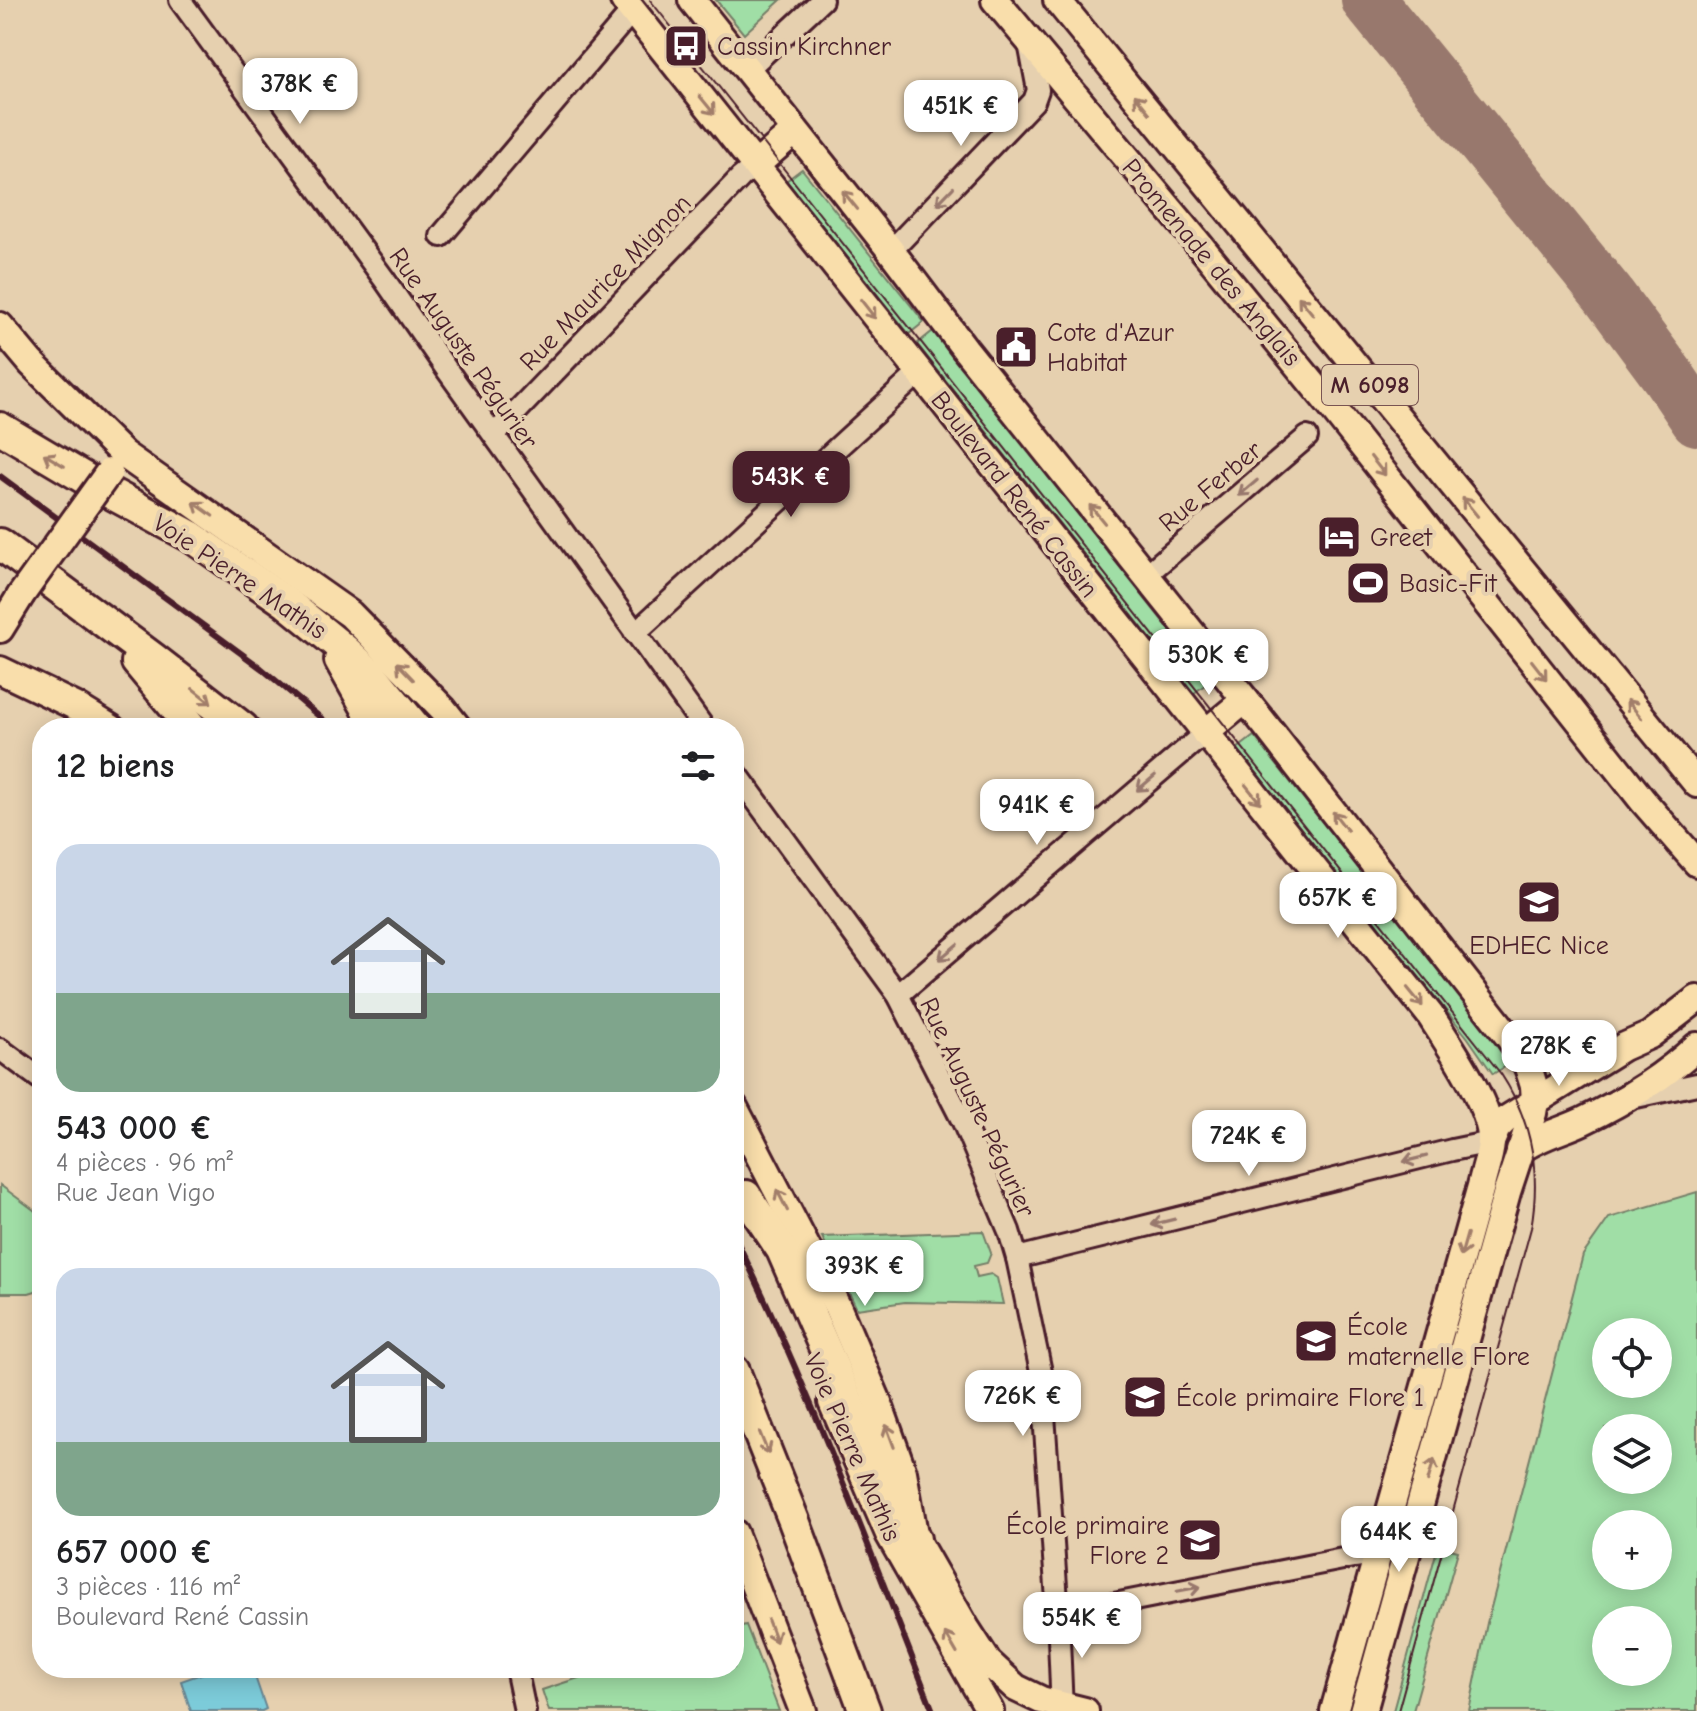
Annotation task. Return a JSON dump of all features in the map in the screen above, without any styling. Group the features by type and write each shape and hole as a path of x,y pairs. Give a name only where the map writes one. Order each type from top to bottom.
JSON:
{"highway":[{"name":"Voie Pierre Mathis","path":"0,428 192,537 287,603 372,675 408,718"},
{"path":"0,544 230,718"},
{"path":"72,599 140,665 184,718"},
{"path":"323,631 373,718"},
{"path":"744,1192 782,1250 871,1454 915,1539"},
{"name":"Voie Pierre Mathis","path":"744,1195 832,1402"},
{"path":"744,1396 865,1711"}],"main road":[{"name":"Boulevard René Cassin","path":"692,0 1509,1037 1529,1070 1534,1086 1533,1113 1363,1711"},
{"name":"Promenade des Anglais","path":"995,0 1311,382 1643,801 1697,863"},
{"name":"M 6098","path":"1057,0 1697,784"},
{"name":"Boulevard René Cassin","path":"628,5 1430,1015 1475,1090 1488,1121 1491,1142 1481,1186 1334,1711"},
{"path":"756,165 795,131"},
{"path":"0,326 116,463 350,614 450,718"},
{"path":"0,629 116,463"},
{"path":"0,670 95,718"},
{"path":"1205,733 1245,700"},
{"path":"1697,999 1650,1035 1623,1047 1501,1124 1491,1142 1520,1150 1531,1142 1566,1129 1624,1100 1667,1072 1697,1046"},
{"path":"744,1126 837,1306 878,1402 903,1472 915,1539 988,1662 1016,1688 1069,1709"},
{"name":"Voie Pierre Mathis","path":"832,1402 889,1534 990,1711"},
{"path":"744,1559 803,1711"}],"street":[{"name":"Rue Auguste Pégurier","path":"180,0 384,279 697,718"},
{"path":"748,69 822,0"},
{"path":"441,236 628,5"},
{"path":"891,251 1034,101 1038,90 1029,43"},
{"name":"Rue Maurice Mignon","path":"494,435 741,177 756,165"},
{"path":"635,633 919,373"},
{"name":"Rue Ferber","path":"1146,575 1307,437"},
{"path":"898,995 1205,733"},
{"name":"Rue Auguste Pégurier","path":"744,784 898,995 963,1122 1009,1231 1041,1372 1058,1615 1069,1709"},
{"path":"0,1049 32,1073"},
{"path":"1624,1100 1697,1084"},
{"path":"1017,1258 1491,1142"},
{"path":"1058,1615 1378,1553 1393,1553 1410,1545"},
{"path":"518,1678 525,1711"}],"green space":[{"path":"716,0 781,0 744,34"},
{"path":"802,169 924,322 909,334 786,181"},
{"path":"933,331 1210,681 1194,693 917,344"},
{"path":"1254,736 1511,1063 1493,1074 1468,1038 1237,749"},
{"path":"0,1185 32,1209 32,1292 0,1293"},
{"path":"1697,1192 1697,1711 1469,1711 1487,1623 1583,1255 1609,1218"},
{"path":"983,1231 991,1253 987,1263 974,1266 977,1277 991,1274 997,1278 1003,1304 905,1302 857,1309 822,1237"},
{"path":"1438,1546 1458,1551 1413,1711 1393,1711"},
{"path":"744,1626 779,1711 549,1711 542,1690 579,1678 744,1678"}],"water":[{"path":"190,1678 255,1678 266,1709 191,1711 181,1681"}],"taxiway":[{"path":"1368,0 1608,295 1697,419"}],"tram line":[{"path":"650,0 1501,1074 1520,1110 1534,1167 1531,1228 1398,1711"}],"railway":[{"path":"0,476 261,668 321,718"},
{"path":"744,1256 814,1411 933,1711"}],"place":[{"name":"Cassin Kirchner","path":"686,46"},
{"name":"Cote d'Azur Habitat","path":"1016,347"},
{"name":"Greet","path":"1339,537"},
{"name":"Basic-Fit","path":"1368,583"},
{"name":"EDHEC Nice","path":"1539,902"},
{"name":"École maternelle Flore","path":"1316,1341"},
{"name":"École primaire Flore 1","path":"1145,1397"},
{"name":"École primaire Flore 2","path":"1200,1540"}]}
